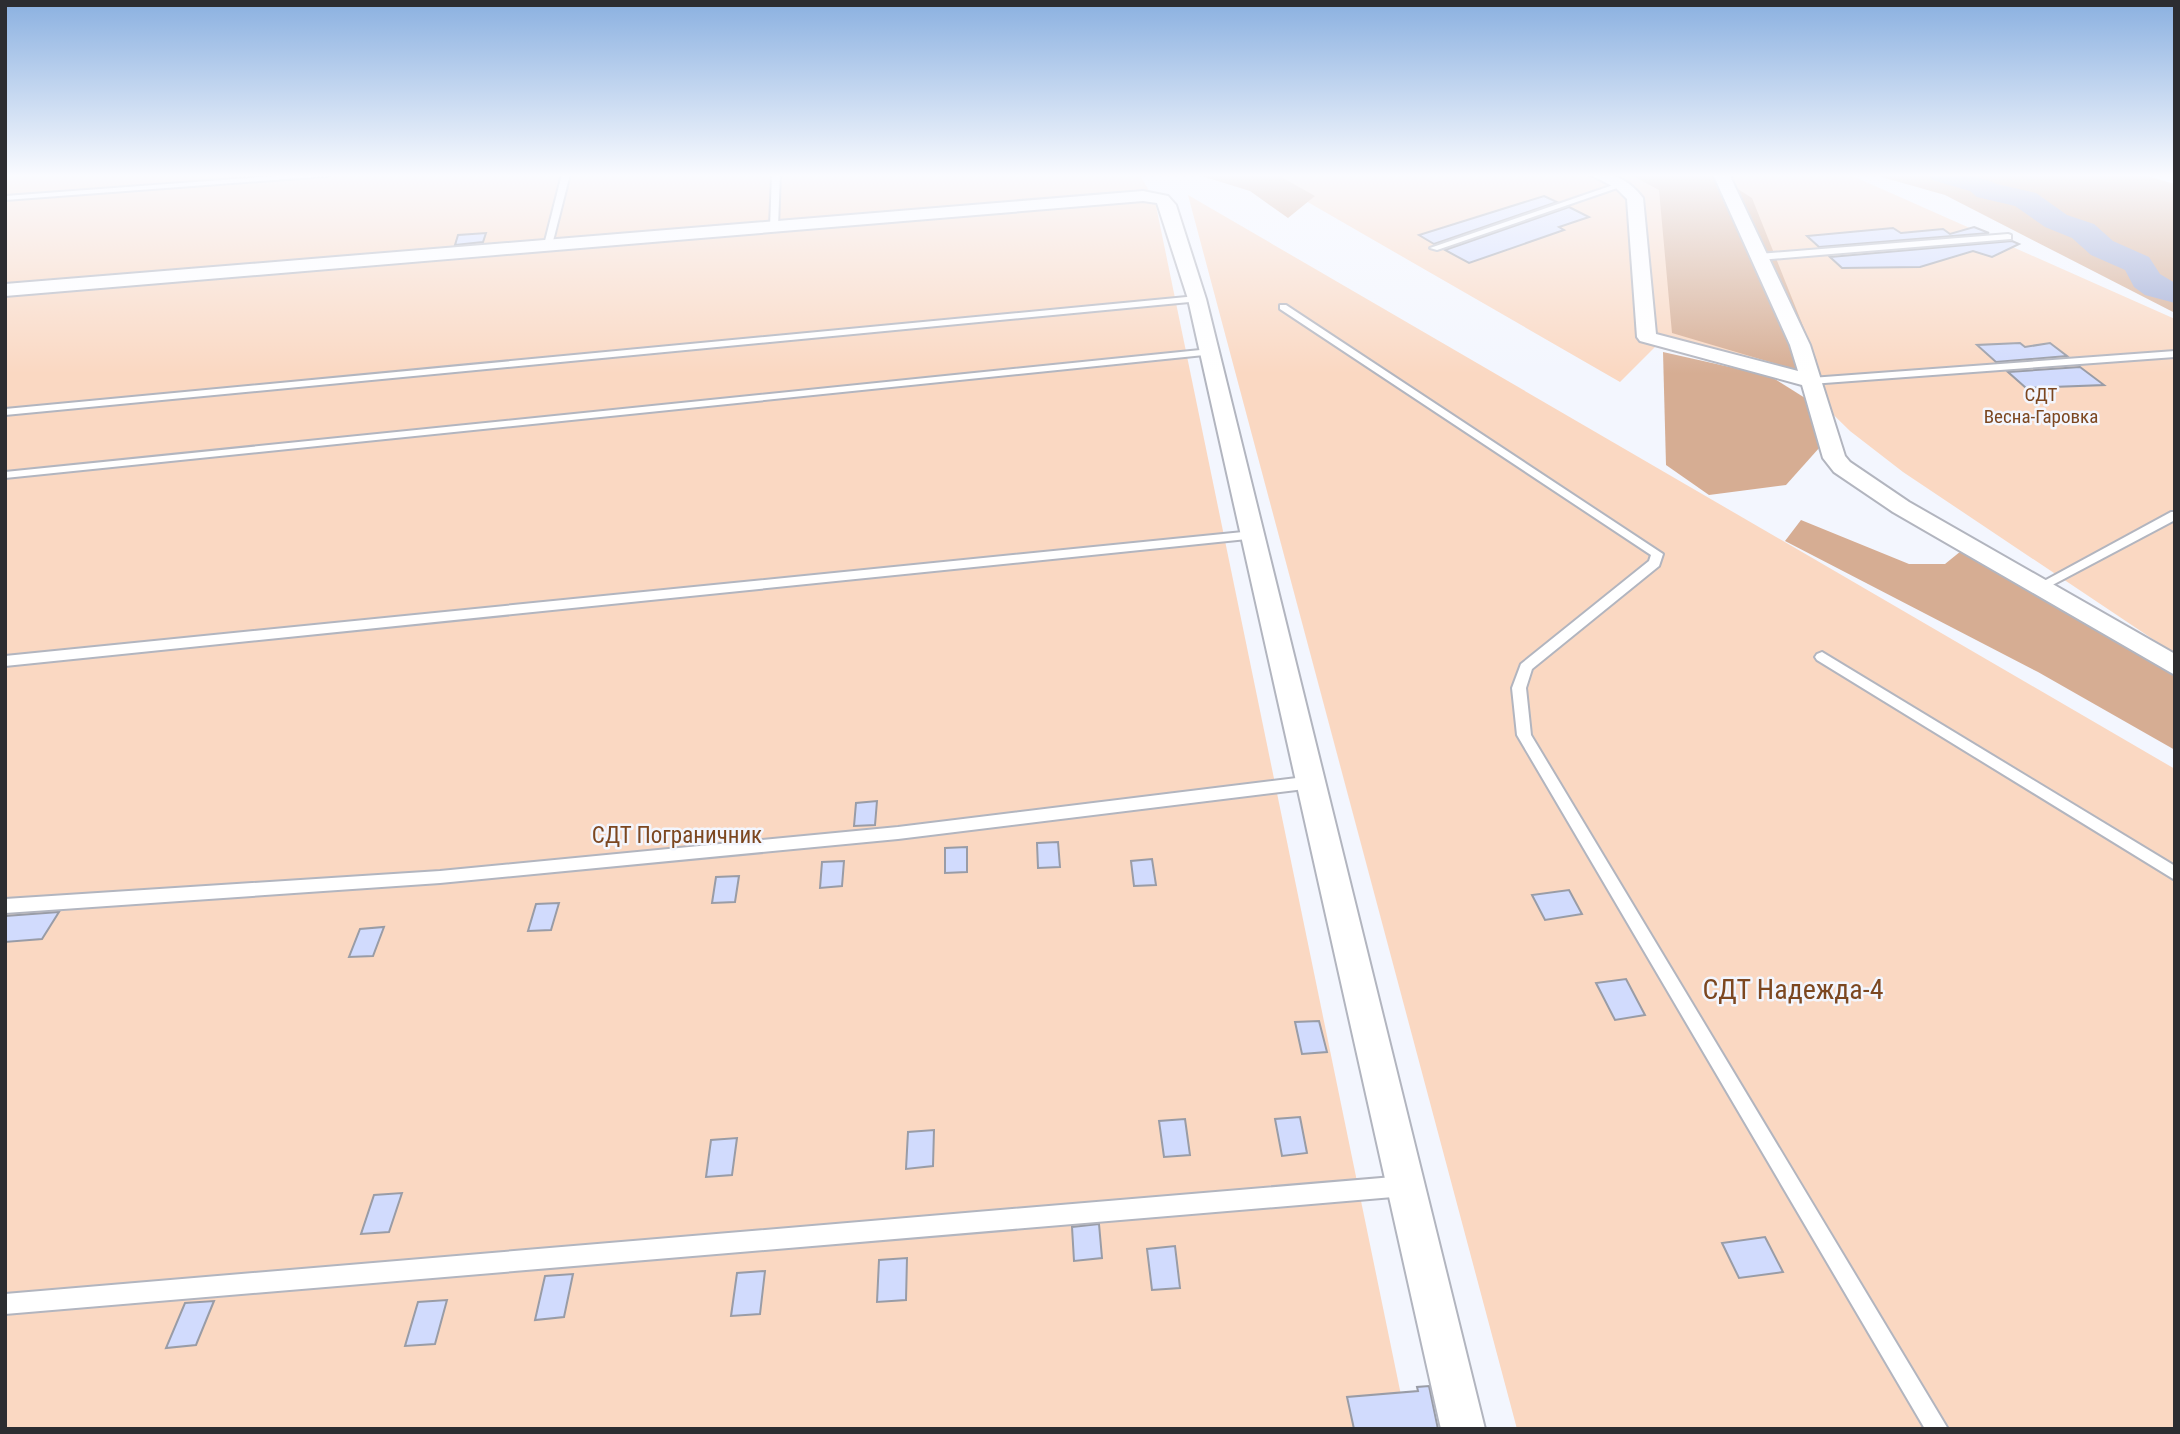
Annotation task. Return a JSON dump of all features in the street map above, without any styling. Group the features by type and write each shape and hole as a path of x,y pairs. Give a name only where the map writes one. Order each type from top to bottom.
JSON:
{"street":[{"path":"5,290 597,241"},
{"path":"1179,241 1197,299 1254,535 1463,1429"},
{"path":"1639,241 1647,337 1811,381"},
{"path":"1752,241 1800,345 1834,458 1842,467 1901,507 2175,666"}],"lane":[{"path":"548,245 549,241"},
{"path":"1434,248 1455,241"},
{"path":"1759,257 1959,241"},
{"path":"5,412 1197,299"},
{"path":"1283,307 1657,554 1655,564 1526,667 1519,688 1524,735 1937,1429"},
{"path":"5,475 1210,352"},
{"path":"1811,381 2175,354"},
{"path":"2039,587 2175,516"},
{"path":"5,661 1254,535"},
{"path":"1822,657 2175,874"},
{"path":"5,906 454,876 898,833 1312,782"},
{"path":"5,1304 1406,1185"}],"green space":[{"path":"5,241 579,241 5,288"},
{"name":"СДТ Пограничник","path":"656,241 1163,241 1408,1429 5,1429 5,293"},
{"name":"СДТ Надежда-4","path":"1200,241 1267,241 2175,769 2175,1429 1517,1429"},
{"name":"СДТ Весна-Гаровка","path":"1375,241 1999,241 2175,319 2175,654 1903,472 1850,431 1800,382 1657,345 1620,382"}],"shaded area":[{"path":"1664,241 1769,241 1817,361 1810,374 1672,333"},
{"path":"2035,241 2175,241 2175,313"},
{"path":"1663,352 1770,376 1813,403 1820,447 1786,485 1709,495 1666,465"},
{"path":"1801,520 1909,564 1945,564 1961,551 2175,674 2175,750 2038,672 1785,541"}],"building":[{"path":"456,241 483,241 483,242 455,245"},
{"path":"1471,241 1533,241 1469,263 1445,250"},
{"path":"1812,241 1893,241 1819,247"},
{"path":"2012,241 2019,244 1992,257 1973,251 1920,267 1842,268 1830,257"},
{"path":"2020,343 2025,347 2050,343 2067,356 1996,362 1977,345"},
{"path":"2080,367 2104,385 2026,388 2008,372"},
{"path":"877,801 875,825 854,826 856,803"},
{"path":"1058,842 1060,867 1038,868 1037,843"},
{"path":"967,847 967,872 945,873 945,848"},
{"path":"1152,859 1156,885 1134,886 1131,861"},
{"path":"844,861 842,886 820,888 822,862"},
{"path":"739,876 735,902 712,903 716,877"},
{"path":"1569,890 1582,914 1545,920 1532,895"},
{"path":"559,903 551,930 528,931 536,904"},
{"path":"59,912 42,939 5,942 5,916"},
{"path":"384,927 373,956 349,957 360,929"},
{"path":"1626,979 1645,1015 1615,1020 1596,983"},
{"path":"1319,1021 1327,1052 1302,1054 1295,1022"},
{"path":"1300,1117 1307,1153 1282,1156 1275,1119"},
{"path":"1185,1119 1190,1155 1164,1157 1159,1121"},
{"path":"934,1130 933,1166 906,1169 908,1132"},
{"path":"737,1138 732,1175 706,1177 711,1140"},
{"path":"402,1193 389,1232 361,1234 374,1195"},
{"path":"1099,1224 1102,1258 1074,1261 1072,1227"},
{"path":"1765,1237 1783,1272 1739,1278 1722,1243"},
{"path":"1175,1246 1180,1288 1152,1290 1147,1249"},
{"path":"907,1258 906,1300 877,1302 879,1260"},
{"path":"765,1271 760,1314 731,1316 737,1273"},
{"path":"573,1274 564,1317 535,1320 545,1276"},
{"path":"447,1300 435,1344 405,1346 418,1302"},
{"path":"214,1301 196,1345 166,1348 185,1303"},
{"path":"1429,1386 1438,1429 1354,1429 1347,1397 1418,1391 1417,1387"}],"waterway":[{"path":"2094,241 2102,248 2138,264 2146,280 2157,288 2175,293"}]}
